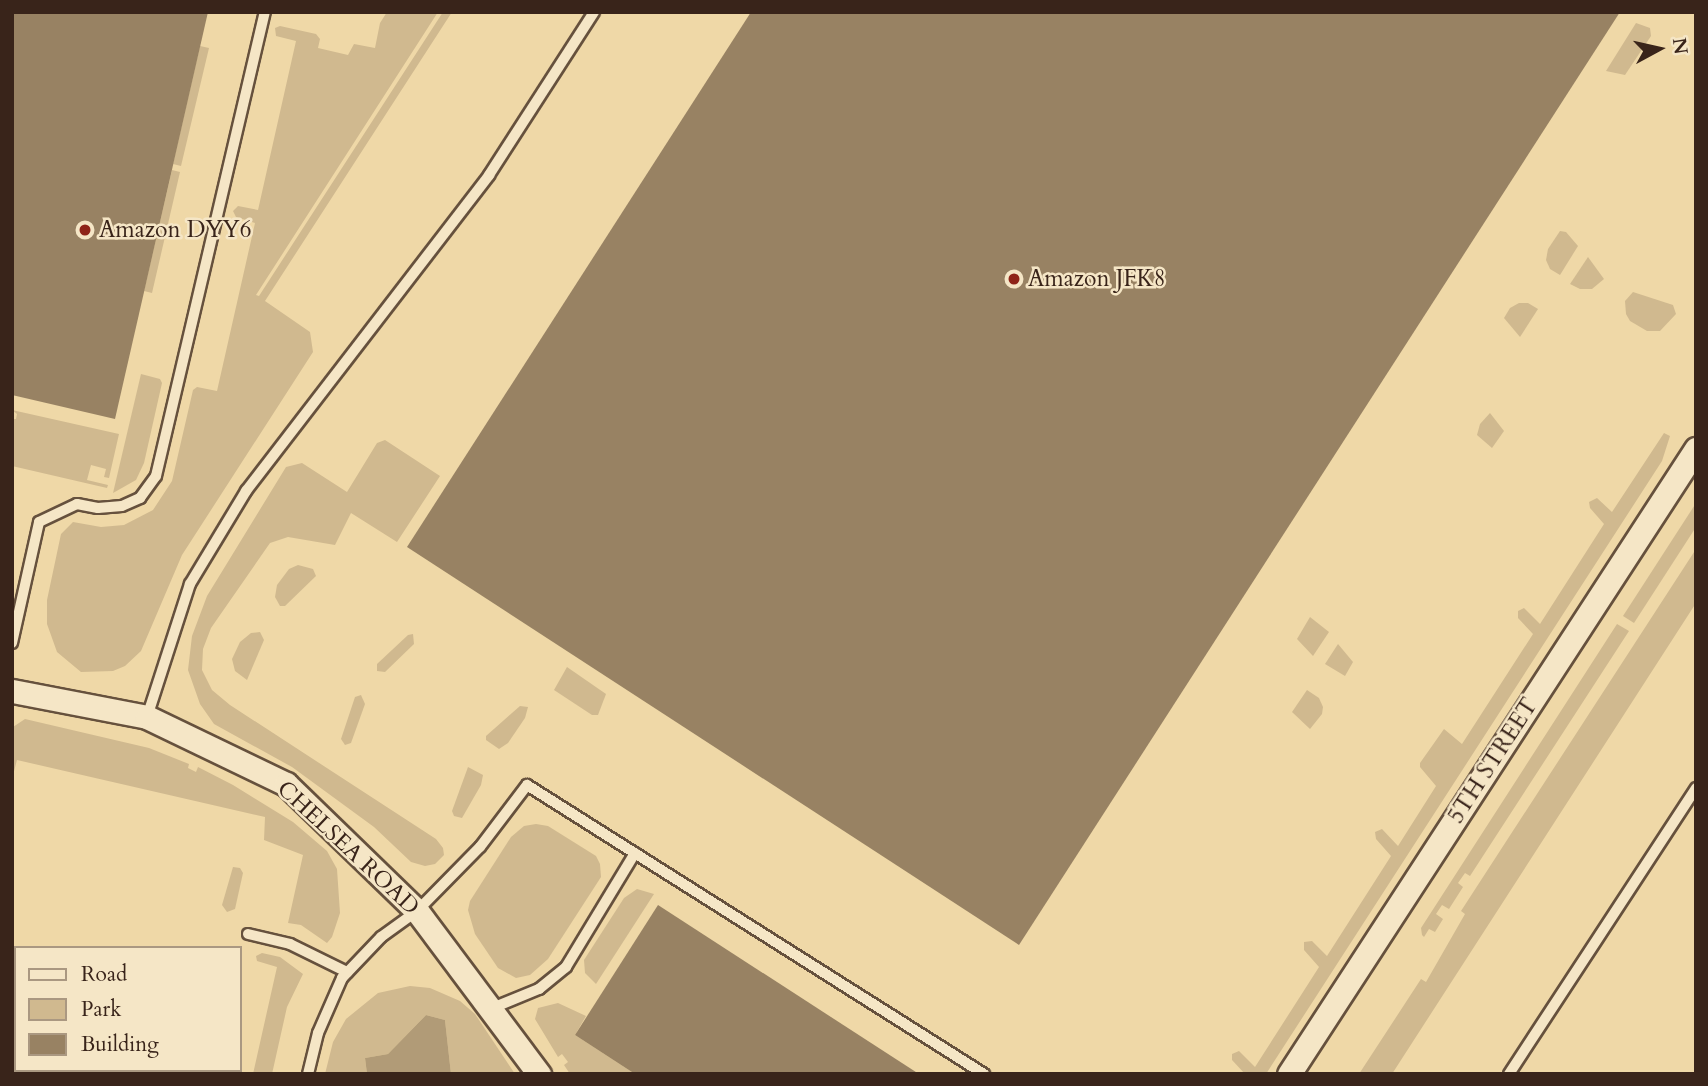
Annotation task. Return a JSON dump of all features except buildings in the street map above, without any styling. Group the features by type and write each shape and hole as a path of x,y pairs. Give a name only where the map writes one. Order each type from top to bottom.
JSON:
{"street":[{"name":"5TH STREET","path":"1289,1074 1696,449"},
{"name":"CHELSEA ROAD","path":"12,691 147,717 286,784 417,911 539,1074"}],"lane":[{"path":"12,643 39,522 77,504 98,508 122,506 140,498 156,476 265,12"},
{"path":"147,717 190,584 246,492 489,175 594,12"},
{"path":"308,1074 318,1033 342,978 381,937 417,911 480,847 527,785 984,1074"},
{"path":"1509,1074 1696,788"},
{"path":"490,1009 540,989 566,967 635,853"},
{"path":"248,934 290,944 347,972"}],"green space":[{"path":"387,12 438,12 256,295 259,296 443,12 452,12 265,301 310,332 313,352 182,555 141,651 125,666 113,671 81,672 57,652 47,624 47,600 61,534 73,522 101,527 124,525 153,510 172,481 193,390 197,387 217,391 255,223 236,217 233,211 238,206 258,210 296,41 276,36 275,28 280,26 316,34 320,39 318,48 348,55 354,44 375,48 380,23"},
{"path":"1636,23 1650,28 1651,36 1625,75 1606,71"},
{"path":"200,46 209,48 181,166 173,164"},
{"path":"172,170 180,172 152,293 144,291"},
{"path":"1560,231 1566,232 1578,246 1560,275 1550,269 1546,260 1548,249"},
{"path":"1588,257 1604,279 1592,289 1580,289 1570,284"},
{"path":"1633,292 1673,305 1676,314 1660,331 1647,331 1630,321 1626,314 1625,301"},
{"path":"1519,303 1528,303 1538,309 1520,337 1504,318 1510,308"},
{"path":"141,374 160,379 162,383 144,463 136,480 113,493"},
{"path":"12,410 119,434 109,478 104,477 106,469 91,465 87,480 108,485 107,488 12,466 12,419 16,419 17,414"},
{"path":"1490,413 1504,431 1492,448 1477,435 1480,424"},
{"path":"1664,433 1670,436 1662,461 1266,1074 1245,1074 1232,1060 1232,1054 1239,1051 1255,1067 1319,967 1304,950 1304,942 1312,941 1327,956 1391,856 1376,839 1375,832 1382,829 1398,846 1436,786 1420,767 1420,763 1444,729 1462,744 1533,634 1518,618 1518,611 1524,608 1540,624 1604,524 1590,508 1589,502 1597,498 1612,512"},
{"path":"385,440 440,476 397,542 351,513 335,545 288,537 270,543 211,628 203,649 202,670 212,690 230,705 436,839 443,848 444,855 435,864 425,866 411,862 374,827 292,767 214,724 200,704 188,670 192,636 207,596 286,467 302,463 347,492 377,443"},
{"path":"1696,503 1696,527 1634,623 1623,616"},
{"path":"1696,549 1696,603 1392,1074 1359,1074 1421,979 1426,982 1465,914 1461,911"},
{"path":"298,565 313,569 316,576 285,606 280,606 275,597 277,585 289,569"},
{"path":"1310,617 1329,632 1313,656 1297,639"},
{"path":"1617,624 1629,631 1470,876 1465,873 1458,883 1463,887 1449,909 1442,905 1436,914 1443,919 1435,932 1429,929 1424,937 1421,928"},
{"path":"260,632 264,640 247,680 235,671 232,659 240,642 251,633"},
{"path":"413,634 414,644 385,672 377,671 377,664 408,635"},
{"path":"1338,644 1353,662 1345,676 1325,664"},
{"path":"567,667 606,694 598,715 592,715 554,690"},
{"path":"1307,690 1319,698 1323,707 1322,714 1310,729 1292,712"},
{"path":"361,695 365,704 351,743 345,745 341,739 355,697"},
{"path":"520,706 528,707 525,718 508,743 499,749 486,740 486,736"},
{"path":"25,719 149,748 189,764 188,768 196,772 198,767 293,822 327,851 337,869 340,913 332,937 327,943 301,925 288,923 303,855 264,840 265,817 17,760 12,779 13,727"},
{"path":"468,767 483,775 481,785 462,818 454,816 452,811"},
{"path":"524,826 548,826 596,856 601,877 548,959 530,975 516,978 498,968 475,934 468,910 470,901 511,837"},
{"path":"233,867 240,868 243,873 235,909 227,912 222,905"},
{"path":"637,889 654,894 596,984 585,973 584,960 624,898"},
{"path":"262,953 280,957 303,974 287,1007 272,1074 253,1074 277,967 257,961 256,956"},
{"path":"410,986 430,988 460,1001 475,1014 515,1074 451,1074 445,1020 426,1015 388,1054 365,1058 367,1074 325,1074 333,1042 346,1019 378,993"},
{"path":"558,1003 586,1016 575,1035 635,1074 570,1074 564,1065 568,1062 562,1054 558,1057 535,1019 538,1008"}],"shaded area":[{"path":"426,1015 445,1020 451,1074 367,1074 365,1058 388,1054"}],"place":[{"name":"Amazon DYY6","path":"85,230"},
{"name":"Amazon JFK8","path":"1014,279"}]}
